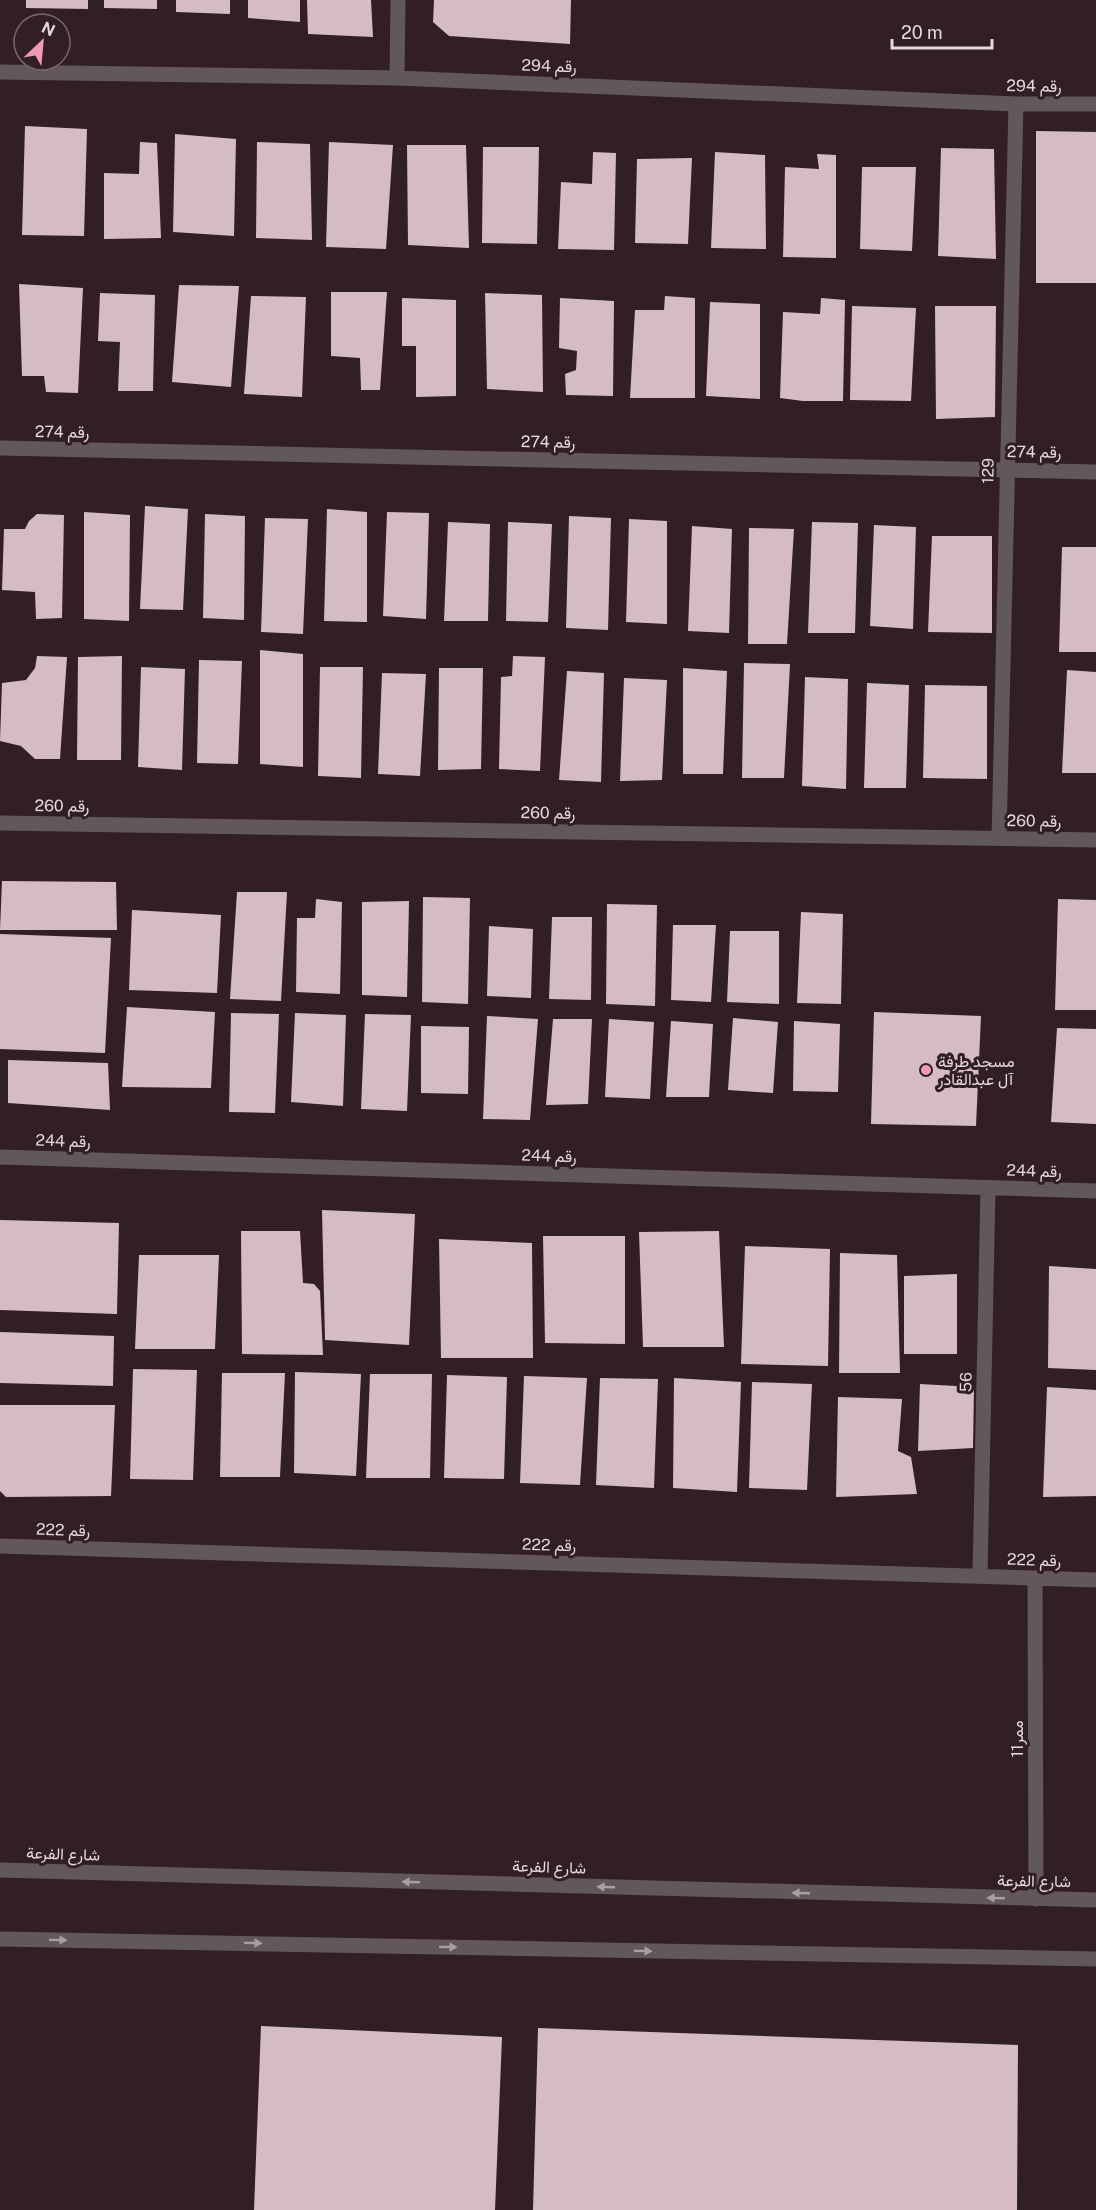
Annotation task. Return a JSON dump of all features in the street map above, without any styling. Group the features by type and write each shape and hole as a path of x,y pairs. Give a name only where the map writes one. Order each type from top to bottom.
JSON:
{"street":[{"path":"397,78 398,0"},
{"name":"رقم 294","path":"0,72 397,78 1016,104 1096,104"},
{"name":"129","path":"999,838 1016,104"},
{"name":"رقم 274","path":"0,448 1096,472"},
{"name":"رقم 260","path":"0,823 1096,840"},
{"name":"رقم 244","path":"0,1157 1096,1191"},
{"name":"56","path":"980,1576 988,1188"},
{"name":"رقم 222","path":"0,1546 1096,1580"},
{"name":"ممر11","path":"1035,1578 1036,1899"},
{"name":"شارع الفرعة","path":"0,1870 1096,1900"},
{"path":"0,1939 1096,1959"}],"building":[{"path":"26,0 88,0 88,9 26,8"},
{"path":"104,0 157,0 157,9 104,8"},
{"path":"176,0 230,0 230,14 176,12"},
{"path":"248,0 300,0 300,22 248,18"},
{"path":"307,0 371,0 373,37 308,34"},
{"path":"434,0 571,0 570,44 449,36 433,22"},
{"path":"25,126 87,129 84,236 22,235"},
{"path":"1036,131 1096,132 1096,283 1036,283"},
{"path":"175,134 236,139 234,236 173,232"},
{"path":"140,142 157,143 161,238 104,239 104,173 139,174"},
{"path":"257,142 310,144 312,240 256,238"},
{"path":"329,142 393,145 386,249 326,247"},
{"path":"407,145 466,145 469,248 408,245"},
{"path":"483,147 539,147 537,244 482,243"},
{"path":"941,148 994,149 996,259 938,256"},
{"path":"593,152 616,153 614,250 558,249 561,182 592,184"},
{"path":"715,152 765,155 766,249 711,248"},
{"path":"817,154 836,155 836,258 783,257 785,167 819,169"},
{"path":"692,158 688,244 635,243 637,159"},
{"path":"862,167 916,167 912,251 860,249"},
{"path":"19,284 83,288 78,393 46,392 44,376 22,376"},
{"path":"179,285 239,286 231,387 172,382"},
{"path":"331,292 387,292 380,390 361,390 360,358 331,356"},
{"path":"100,293 155,295 153,391 118,391 120,342 98,341"},
{"path":"485,293 542,295 543,392 487,389"},
{"path":"251,296 306,297 302,397 244,394"},
{"path":"665,296 695,298 695,398 630,398 635,310 664,310"},
{"path":"402,298 456,300 456,396 416,397 416,346 402,346"},
{"path":"560,298 614,301 613,396 566,395 565,374 576,370 577,351 559,348"},
{"path":"821,298 845,300 843,401 803,401 780,398 783,312 820,314"},
{"path":"710,302 760,304 760,399 706,396"},
{"path":"852,306 916,308 911,401 850,400"},
{"path":"935,306 996,306 995,417 936,419"},
{"path":"145,506 188,509 183,610 140,609"},
{"path":"327,509 367,512 367,622 324,621"},
{"path":"84,512 130,515 129,621 84,619"},
{"path":"387,512 429,513 426,619 383,616"},
{"path":"37,514 64,515 62,618 36,619 35,592 2,590 4,529 25,529 29,521"},
{"path":"205,514 245,516 244,620 203,618"},
{"path":"569,516 611,518 608,630 566,628"},
{"path":"265,518 308,519 303,634 261,632"},
{"path":"629,519 667,521 667,624 626,622"},
{"path":"448,522 490,524 488,621 444,621"},
{"path":"508,522 552,524 548,622 506,621"},
{"path":"812,522 858,523 855,633 808,633"},
{"path":"874,525 916,527 913,629 870,626"},
{"path":"692,526 732,529 729,633 688,631"},
{"path":"749,528 794,529 787,644 748,644"},
{"path":"932,536 992,536 992,633 928,632"},
{"path":"1062,547 1096,547 1096,652 1059,652"},
{"path":"260,650 303,654 303,767 260,764"},
{"path":"37,656 67,657 60,759 35,759 21,746 0,741 2,683 26,680 35,668"},
{"path":"122,656 121,760 77,760 78,657"},
{"path":"513,656 545,657 540,771 499,769 501,677 512,676"},
{"path":"199,660 242,661 238,764 197,763"},
{"path":"744,663 790,664 784,778 742,778"},
{"path":"141,667 185,669 182,770 138,767"},
{"path":"320,667 363,667 361,778 318,776"},
{"path":"439,668 483,668 481,769 438,770"},
{"path":"683,668 727,671 723,774 683,774"},
{"path":"1067,670 1096,672 1096,773 1062,773"},
{"path":"567,671 604,673 601,782 559,780"},
{"path":"382,673 426,674 420,776 378,774"},
{"path":"805,677 848,679 846,789 802,786"},
{"path":"624,678 667,680 662,780 620,781"},
{"path":"867,683 909,685 906,788 864,788"},
{"path":"925,685 987,686 987,779 923,778"},
{"path":"2,881 116,882 117,930 0,930"},
{"path":"237,892 287,892 281,1001 230,999"},
{"path":"423,897 470,898 468,1004 422,1002"},
{"path":"316,899 342,902 340,994 296,992 297,918 315,918"},
{"path":"1058,899 1096,900 1096,1010 1055,1010"},
{"path":"409,901 407,997 362,995 362,902"},
{"path":"607,904 657,905 655,1006 606,1004"},
{"path":"132,910 221,915 217,993 129,990"},
{"path":"801,912 843,914 841,1004 797,1003"},
{"path":"552,917 592,917 591,1000 549,999"},
{"path":"673,925 716,925 711,1002 671,1000"},
{"path":"489,926 533,929 531,998 487,996"},
{"path":"730,931 779,931 779,1004 727,1002"},
{"path":"0,934 111,938 105,1053 0,1049"},
{"path":"127,1007 215,1012 211,1088 122,1087"},
{"name":"مسجد طرفة آل عبدالقادر","path":"874,1012 981,1016 976,1126 871,1124"},
{"path":"231,1013 279,1014 275,1113 229,1112"},
{"path":"295,1013 346,1015 343,1106 291,1102"},
{"path":"365,1014 411,1015 407,1111 361,1109"},
{"path":"487,1016 538,1019 530,1120 483,1119"},
{"path":"733,1018 778,1022 773,1093 728,1090"},
{"path":"553,1019 592,1019 588,1104 546,1105"},
{"path":"609,1019 654,1022 650,1099 605,1097"},
{"path":"671,1021 713,1024 709,1097 666,1097"},
{"path":"794,1021 840,1024 838,1092 793,1091"},
{"path":"421,1026 469,1027 468,1094 421,1093"},
{"path":"1057,1028 1096,1029 1096,1124 1051,1122"},
{"path":"8,1060 108,1063 110,1110 8,1103"},
{"path":"322,1210 415,1214 409,1345 325,1340"},
{"path":"0,1220 119,1223 117,1314 0,1310"},
{"path":"241,1231 300,1231 303,1283 314,1284 320,1291 323,1355 242,1354"},
{"path":"719,1231 724,1347 643,1347 639,1232"},
{"path":"543,1236 625,1236 625,1344 545,1343"},
{"path":"439,1239 532,1243 533,1358 441,1358"},
{"path":"745,1246 830,1249 828,1366 741,1364"},
{"path":"840,1253 897,1255 900,1373 839,1373"},
{"path":"139,1255 219,1255 215,1349 135,1349"},
{"path":"1049,1266 1096,1269 1096,1370 1048,1368"},
{"path":"957,1274 957,1354 904,1354 904,1276"},
{"path":"0,1332 114,1336 113,1386 0,1383"},
{"path":"133,1369 197,1370 193,1480 130,1479"},
{"path":"295,1372 361,1374 356,1476 294,1473"},
{"path":"222,1373 285,1373 280,1477 220,1477"},
{"path":"370,1374 432,1374 430,1478 366,1478"},
{"path":"447,1375 507,1377 504,1479 444,1478"},
{"path":"524,1376 587,1378 580,1485 520,1483"},
{"path":"600,1378 658,1379 654,1488 596,1485"},
{"path":"674,1378 741,1382 737,1492 673,1488"},
{"path":"752,1382 812,1384 807,1490 749,1488"},
{"path":"920,1384 974,1387 973,1448 918,1451"},
{"path":"1047,1387 1096,1390 1096,1496 1043,1497"},
{"path":"838,1397 902,1399 898,1451 911,1457 917,1494 836,1497"},
{"path":"0,1405 115,1405 111,1496 6,1497 0,1491"},
{"path":"261,2026 502,2037 495,2210 254,2210"},
{"path":"538,2028 1018,2045 1017,2210 533,2210"}],"place":[{"name":"مسجد طرفة آل عبدالقادر","path":"926,1070"}]}
